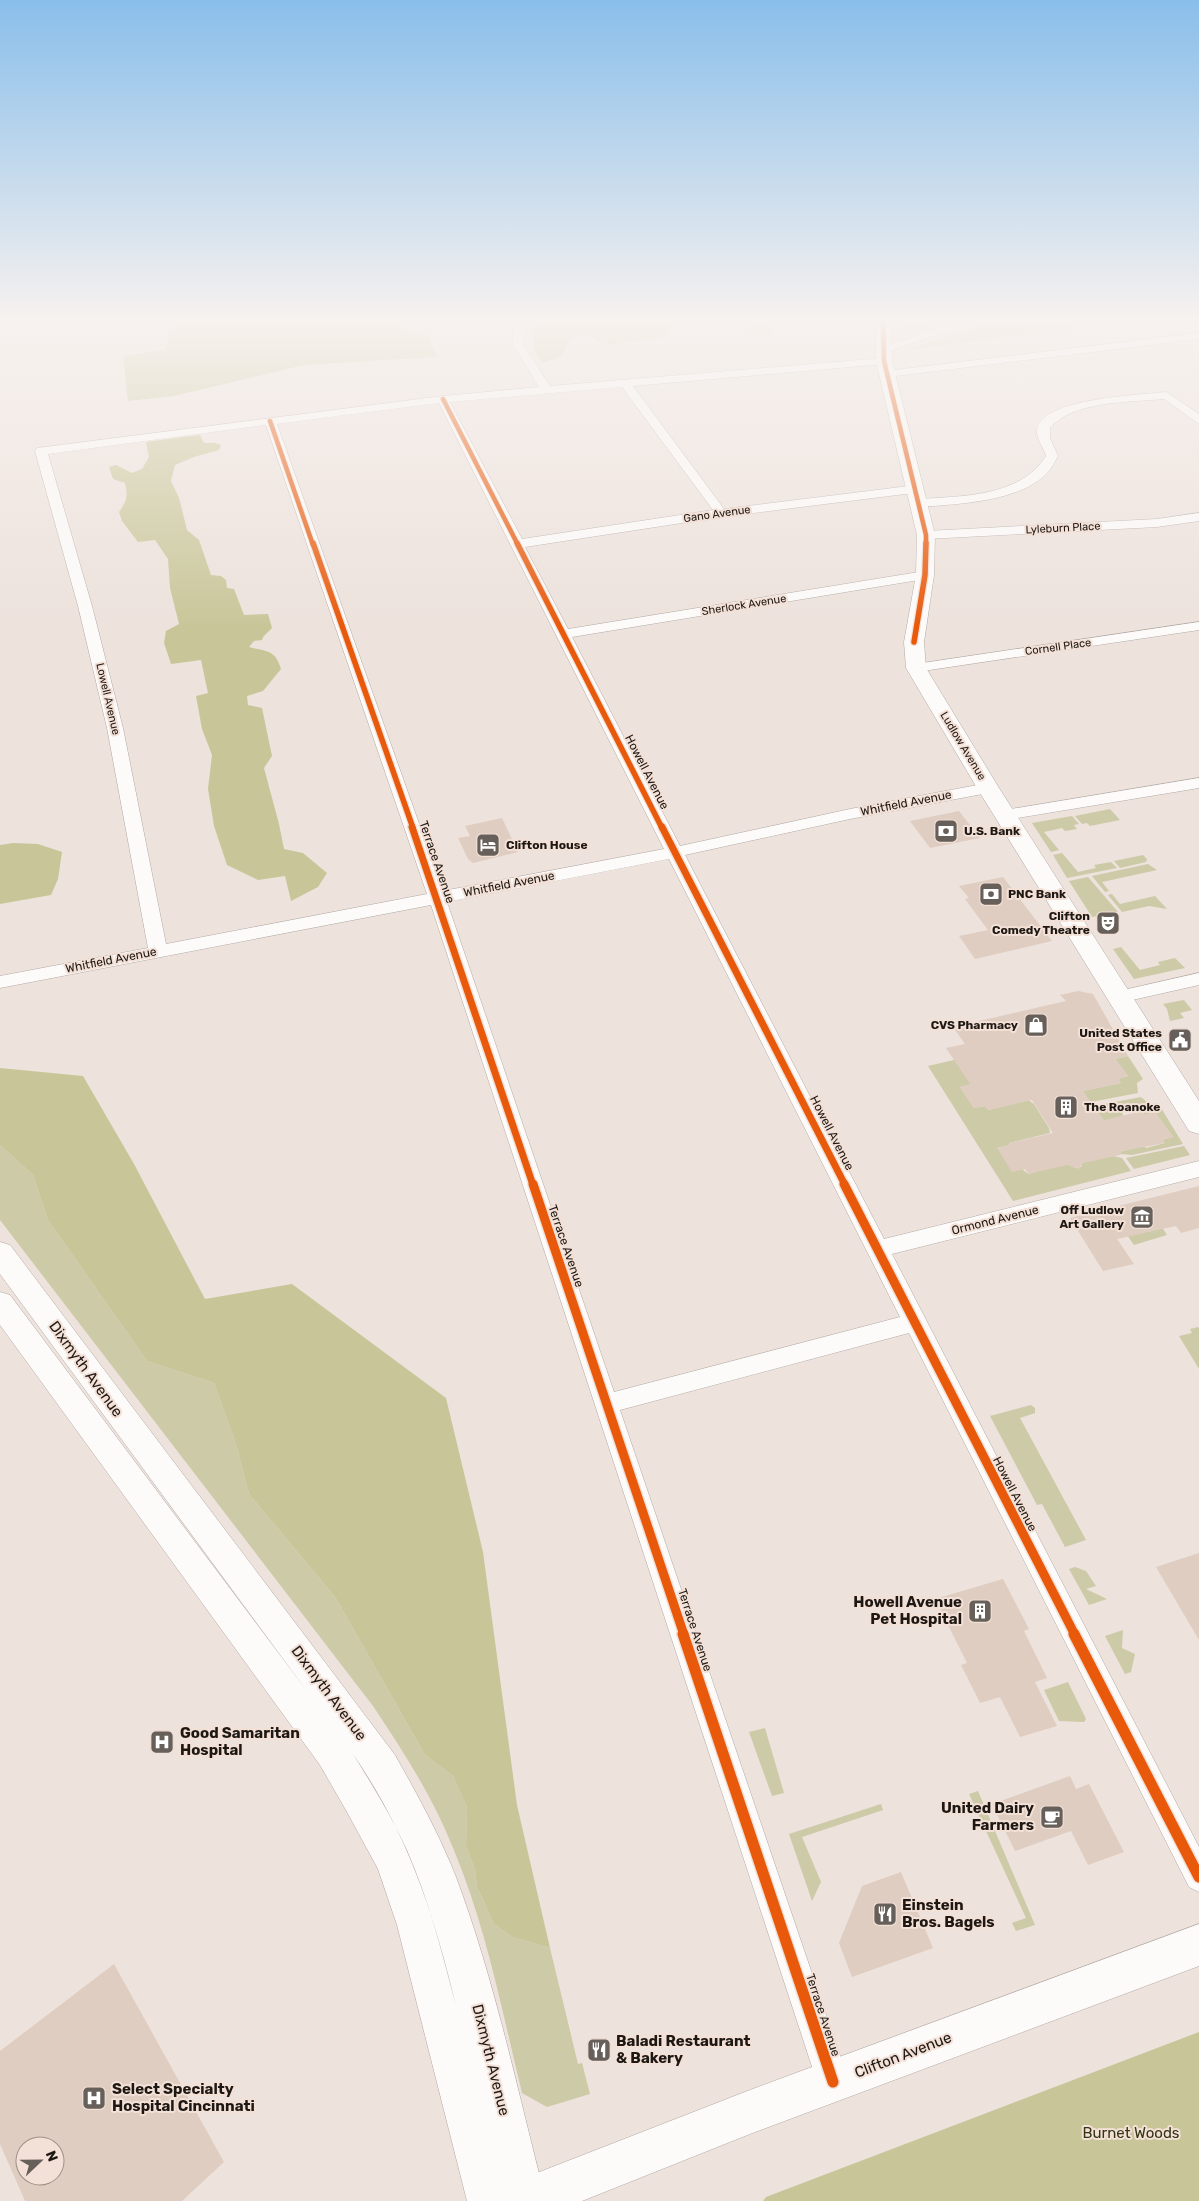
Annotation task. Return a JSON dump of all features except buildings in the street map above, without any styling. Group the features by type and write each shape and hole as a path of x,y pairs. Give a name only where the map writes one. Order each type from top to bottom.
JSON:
{"main road":[{"name":"Ludlow Avenue","path":"900,422 926,535 925,575 914,642 916,668 988,788 1199,1124"},
{"name":"Clifton Avenue","path":"524,2201 833,2082 1199,1945"}],"street":[{"name":"Lowell Avenue","path":"158,951 115,728 85,606 42,451 265,422"},
{"name":"Terrace Avenue","path":"270,422 437,897 833,2082"},
{"name":"Howell Avenue","path":"455,422 1199,1878"},
{"path":"653,422 720,513"},
{"name":"Gano Avenue","path":"518,544 720,513 918,496 986,495 1015,488 1044,470 1052,456 1043,435 1043,428 1049,422"},
{"name":"Lyleburn Place","path":"926,535 1157,524 1199,517"},
{"name":"Sherlock Avenue","path":"563,634 925,575"},
{"name":"Cornell Place","path":"916,668 1199,626"},
{"path":"1005,815 1199,783"},
{"name":"Whitfield Avenue","path":"0,982 676,852 842,815 988,788"},
{"path":"1119,996 1199,979"},
{"name":"Ormond Avenue","path":"879,1249 1199,1168"},
{"name":"Dixmyth Avenue","path":"0,1253 383,1767 404,1805 437,1876 459,1939 524,2201"},
{"path":"0,1303 332,1752 360,1799 393,1861 416,1925 488,2201"},
{"path":"607,1404 915,1322"}],"shaded area":[{"path":"1110,809 1120,820 1090,826 1087,823 1082,824 1075,816"},
{"path":"1072,816 1079,824 1074,825 1077,829 1065,831 1062,828 1044,832 1059,850 1051,852 1032,823"},
{"path":"1062,853 1078,872 1096,868 1094,865 1111,862 1117,868 1067,878 1053,855"},
{"path":"1143,855 1147,859 1146,862 1120,868 1114,861"},
{"path":"1148,864 1157,870 1102,882 1109,891 1105,892 1092,876"},
{"path":"1088,877 1118,912 1092,917 1069,881"},
{"path":"1112,894 1120,904 1155,896 1167,909 1149,906 1122,912 1108,895"},
{"path":"1121,947 1140,970 1160,965 1158,962 1175,958 1185,968 1134,979 1113,949"},
{"path":"1184,1000 1192,1010 1180,1013 1184,1018 1170,1021 1167,1009 1163,1004"},
{"path":"1001,1049 973,1084 960,1087 974,1108 985,1106 988,1110 1028,1100 1034,1104 1049,1128 1050,1133 1009,1143 1010,1145 997,1148 1028,1174 1068,1163 1075,1168 1081,1167 1082,1163 1113,1156 1122,1158 1131,1171 1013,1201 928,1066"},
{"path":"1128,1056 1143,1079 1137,1083 1138,1093 1091,1102 1078,1092 1121,1083 1118,1079 1128,1076 1115,1059"},
{"path":"1141,1097 1148,1103 1158,1103 1183,1144 1132,1155 1120,1154 1119,1152 1165,1143 1162,1140 1173,1137 1155,1112 1145,1115 1135,1106 1122,1110 1123,1116 1099,1122 1094,1106"},
{"path":"0,1145 33,1175 48,1220 147,1361 214,1383 236,1444 249,1494 335,1597 425,1755 453,1776 467,1808 466,1846 475,1870 477,1887 494,1924 512,1937 550,1948 578,2064 582,2063 590,2094 547,2107 522,2093 475,1908 453,1848 427,1793 373,1706 0,1220"},
{"path":"1184,1146 1190,1155 1134,1169 1126,1158"},
{"path":"1109,1209 1163,1229 1167,1235 1134,1245"},
{"path":"1198,1327 1199,1369 1179,1336 1192,1333 1190,1329"},
{"path":"1031,1405 1035,1408 1035,1413 1020,1418 1086,1540 1065,1547 1042,1504 1037,1505 990,1416"},
{"path":"1075,1567 1086,1571 1096,1586 1086,1589 1107,1599 1089,1605 1069,1569"},
{"path":"1123,1630 1122,1648 1135,1654 1131,1672 1125,1674 1105,1636"},
{"path":"1068,1682 1086,1719 1084,1722 1059,1721 1044,1690"},
{"path":"765,1728 784,1793 772,1796 749,1732"},
{"path":"978,1791 1035,1925 1016,1931 1012,1923 1026,1918 969,1794"},
{"path":"881,1804 883,1810 802,1837 821,1882 812,1901 789,1834"}],"green space":[{"path":"200,435 204,443 221,445 219,450 175,465 171,481 179,498 187,530 199,540 211,575 221,576 226,580 227,588 234,589 244,615 268,614 272,628 262,640 254,641 249,647 270,652 276,658 281,669 263,691 247,696 248,705 262,708 272,756 264,768 284,849 303,853 327,873 318,887 291,901 285,876 258,880 227,865 214,826 208,789 212,755 202,729 196,696 208,693 201,660 171,664 164,643 166,631 179,624 170,588 168,559 155,540 138,542 122,521 119,512 126,498 125,483 113,479 109,467 116,465 132,473 142,469 149,457 146,442"},
{"path":"13,843 38,844 62,852 58,879 51,895 0,904 0,845"},
{"path":"0,1068 83,1076 134,1164 205,1299 292,1284 446,1398 483,1552 517,1805 550,1948 512,1937 494,1924 477,1887 475,1870 466,1846 467,1808 453,1776 425,1755 335,1597 249,1494 236,1444 214,1383 147,1361 48,1220 33,1175 0,1145"},
{"name":"Burnet Woods","path":"1199,2032 1199,2201 763,2201 766,2197"}],"cycle path":[{"path":"270,422 441,909 833,2082"},
{"path":"455,422 1199,1877"},
{"path":"899,422 926,535 925,575 914,642"}],"place":[{"name":"U.S. Bank","path":"946,831"},
{"name":"Clifton House","path":"488,845"},
{"name":"PNC Bank","path":"991,894"},
{"name":"Clifton Comedy Theatre","path":"1108,923"},
{"name":"CVS Pharmacy","path":"1036,1025"},
{"name":"United States Post Office","path":"1180,1040"},
{"name":"The Roanoke","path":"1066,1107"},
{"name":"Off Ludlow Art Gallery","path":"1142,1217"},
{"name":"Howell Avenue Pet Hospital","path":"980,1611"},
{"name":"Good Samaritan Hospital","path":"162,1742"},
{"name":"United Dairy Farmers","path":"1052,1817"},
{"name":"Einstein Bros. Bagels","path":"885,1914"},
{"name":"Baladi Restaurant & Bakery","path":"599,2050"},
{"name":"Select Specialty Hospital Cincinnati","path":"94,2098"}]}
